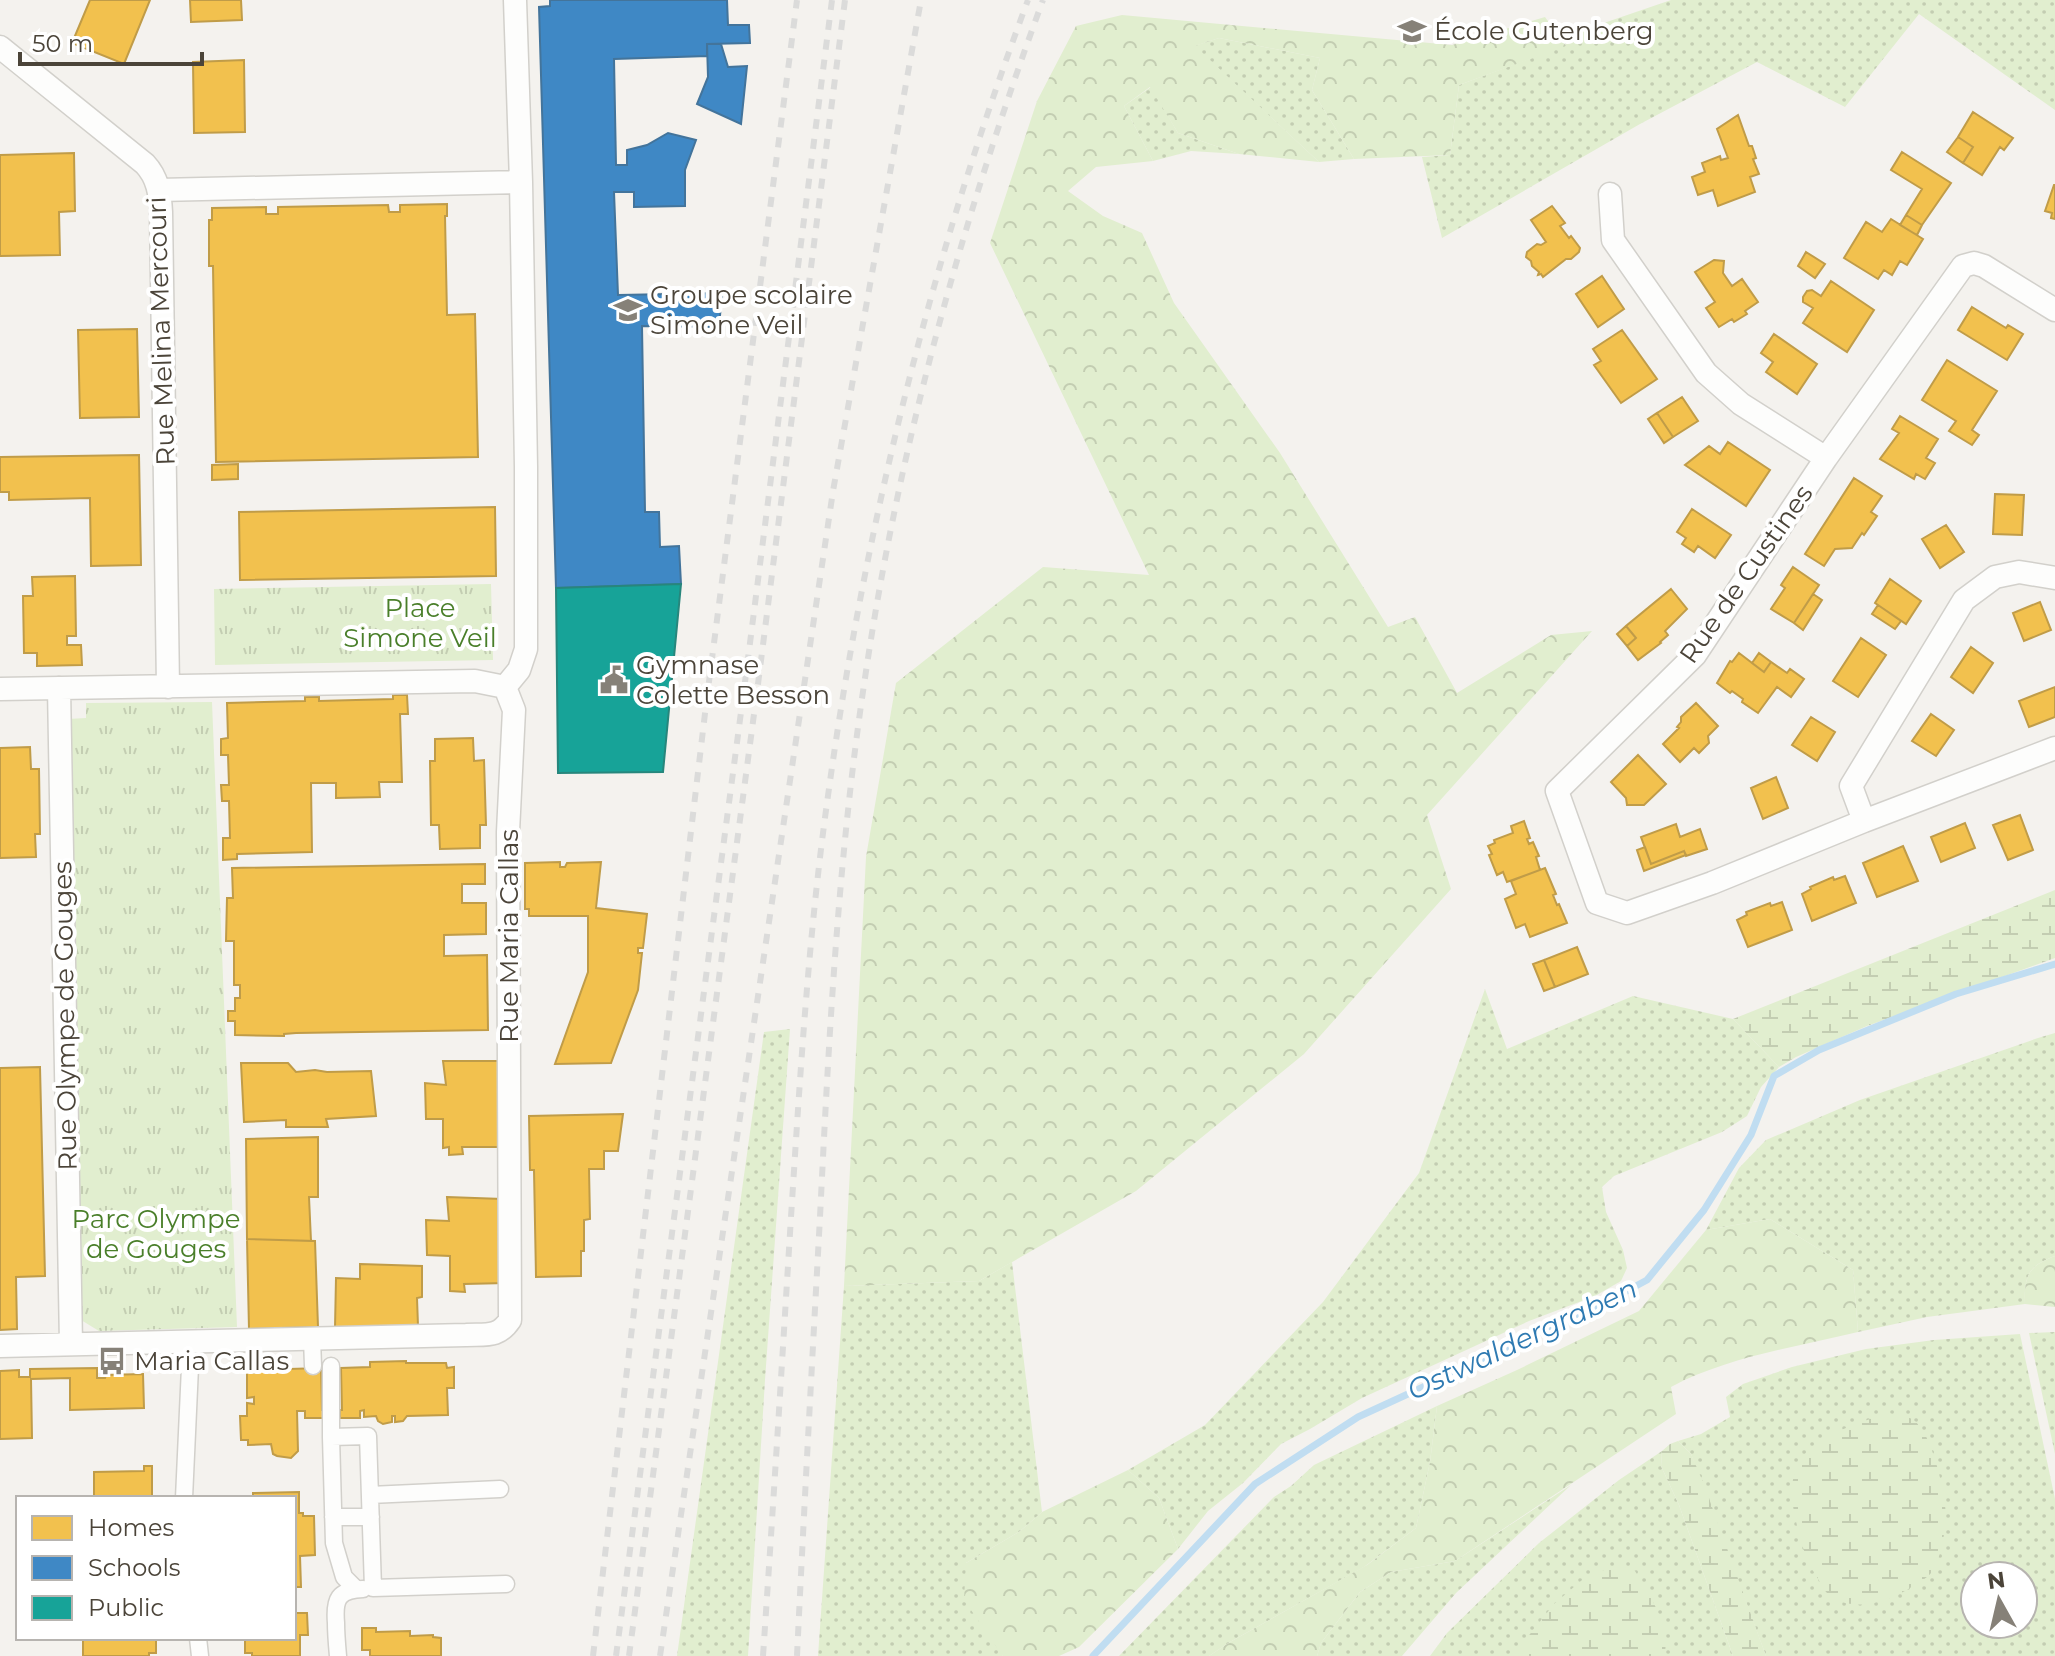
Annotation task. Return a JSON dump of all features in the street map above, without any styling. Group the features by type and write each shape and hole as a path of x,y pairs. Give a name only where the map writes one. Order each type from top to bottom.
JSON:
{"street":[{"path":"0,689 475,681 505,687 519,670 526,649 526,467 515,0"},
{"name":"Rue Melina Mercouri","path":"0,47 145,164 153,173 159,190 168,687"},
{"path":"159,190 521,182"},
{"path":"1610,194 1613,240 1706,373 1741,404 1826,458"},
{"name":"Rue de Custines","path":"1864,821 1712,883 1627,913 1597,903 1557,791 1695,655 1826,458 1963,266 1974,263 1984,266 2055,310"},
{"path":"2055,578 2019,572 1995,577 1964,600 1851,786 1864,821 2055,748"},
{"name":"Rue Maria Callas","path":"0,1346 494,1334 503,1330 510,1320 508,832 514,710 505,687"},
{"name":"Rue Olympe de Gouges","path":"59,688 71,1344"},
{"path":"312,1339 313,1366"},
{"path":"184,1341 190,1367 184,1496"},
{"path":"331,1366 334,1543 344,1577 365,1589"},
{"path":"331,1437 368,1436 371,1517 365,1589"},
{"path":"370,1495 500,1489"},
{"path":"333,1517 371,1517"},
{"path":"338,1656 335,1604 346,1591 506,1584"}],"green space":[{"path":"1671,0 2055,0 2055,110 1919,14 1845,107 1757,62 1640,124 1442,238 1422,157 1450,155 1459,85 1566,45 1560,38"},
{"path":"1122,15 1452,45 1545,17 1566,46 1459,85 1450,155 1354,159 1312,90 1320,58 1219,38 1195,46 1319,162 1239,154 1178,133 1150,87 1124,106 1153,161 1096,167 1068,191 1103,216 1142,233 1174,303 1280,453 1388,627 1415,617 1457,693 1551,635 1592,631 1427,815 1451,889 1304,1054 1136,1191 979,1281 844,1286 866,857 896,683 1043,567 1149,575 990,243 1037,101 1076,26"},
{"path":"1219,38 1320,58 1312,90 1354,159 1319,162 1194,46"},
{"path":"1151,87 1178,133 1239,154 1191,151 1153,161 1124,106"},
{"name":"Place Simone Veil","path":"491,584 493,660 215,665 214,589"},
{"name":"Parc Olympe de Gouges","path":"212,702 237,1327 99,1331 81,1320 68,719 86,718 86,703"},
{"path":"2055,890 2055,958 1867,1026 1779,1067 1733,1019"},
{"path":"1485,989 1507,1049 1633,996 1733,1019 1779,1067 1761,1087 1747,1116 1722,1132 1614,1176 1602,1187 1606,1212 1623,1250 1627,1268 1621,1281 1595,1296 1529,1321 1362,1398 1281,1444 1243,1483 1208,1511 1178,1549 1159,1498 1128,1470 1205,1425 1323,1302 1419,1173"},
{"path":"790,1029 748,1656 677,1656 764,1032"},
{"path":"2055,1033 2055,1256 2033,1268 2025,1286 2025,1304 1927,1317 1858,1332 1853,1270 1770,1219 1706,1230 1739,1168 1766,1140 1860,1100"},
{"path":"1770,1219 1853,1270 1858,1332 1738,1360 1671,1387 1676,1414 1455,1561 1391,1572 1360,1592 1321,1643 1317,1656 1209,1656 1367,1565 1416,1528 1430,1462 1437,1406 1639,1311 1706,1230"},
{"path":"2055,1256 2055,1307 2025,1304 2025,1286 2033,1268"},
{"path":"1012,1262 1042,1512 1019,1532 966,1563 1003,1656 818,1656 844,1286 979,1281"},
{"path":"2055,1332 2055,1454 2029,1333"},
{"path":"2020,1334 2055,1499 2055,1656 1766,1656 1691,1454 1678,1441 1701,1434 1730,1417 1726,1397 1743,1384 1792,1367 1866,1349"},
{"path":"1437,1406 1430,1462 1416,1528 1364,1567 1209,1656 1119,1656 1274,1497 1314,1465"},
{"path":"1888,1413 1912,1419 1919,1425 1931,1448 1945,1505 1942,1546 1931,1573 1907,1590 1872,1603 1848,1604 1827,1593 1807,1557 1792,1496 1794,1475 1801,1459 1828,1436"},
{"path":"1678,1441 1691,1454 1703,1482 1766,1656 1733,1656 1679,1505 1661,1466 1662,1451"},
{"path":"1662,1451 1661,1466 1679,1505 1733,1656 1430,1656 1447,1633 1539,1543 1619,1480"},
{"path":"1128,1470 1159,1498 1178,1549 1079,1647 1059,1656 1003,1656 964,1600 966,1563 1019,1532 1042,1512"},
{"path":"1571,1485 1456,1593 1402,1656 1317,1656 1321,1643 1360,1592 1391,1572 1455,1561"},
{"path":"1614,1567 1635,1571 1647,1590 1665,1634 1664,1656 1515,1656 1554,1604 1588,1575"}],"building: Homes":[{"path":"90,0 150,0 124,64 72,43"},
{"path":"190,0 241,0 242,20 191,22"},
{"path":"244,60 245,132 194,133 193,62"},
{"path":"1973,112 2013,138 2004,150 2000,147 1982,175 1963,163 1973,147 1958,137"},
{"path":"1738,115 1749,146 1752,146 1759,174 1750,177 1755,192 1718,206 1713,190 1698,195 1692,177 1705,172 1702,163 1720,156 1721,160 1728,158 1717,129"},
{"path":"1958,137 1973,147 1963,163 1947,152"},
{"path":"1902,152 1951,183 1922,225 1906,215 1922,189 1891,170"},
{"path":"74,153 75,211 59,212 60,255 0,256 0,155"},
{"path":"2054,185 2055,219 2051,218 2052,213 2045,211"},
{"path":"447,204 447,315 475,314 478,457 216,462 213,266 209,266 212,208 266,207 266,214 278,214 278,207 388,205 389,212 400,212 400,205"},
{"path":"1552,206 1565,223 1560,226 1580,248 1571,259 1566,259 1543,277 1538,275 1539,272 1526,257 1527,252 1537,244 1546,242 1531,220"},
{"path":"1906,215 1922,225 1917,235 1900,225"},
{"path":"1891,219 1923,239 1907,265 1900,261 1892,275 1884,270 1878,279 1844,258 1866,222 1882,232"},
{"path":"1806,252 1825,264 1815,278 1798,266"},
{"path":"1714,260 1724,261 1723,273 1732,286 1742,279 1758,302 1745,311 1747,314 1719,327 1706,308 1715,302 1695,272"},
{"path":"1602,276 1624,309 1598,327 1576,294"},
{"path":"1831,281 1874,310 1847,352 1803,323 1813,308 1803,302 1807,291 1812,290 1821,296"},
{"path":"1972,307 2006,328 2008,325 2023,334 2007,360 1958,330"},
{"path":"137,329 139,417 80,418 78,330"},
{"path":"1622,330 1657,379 1621,403 1594,365 1601,361 1593,349"},
{"path":"1774,334 1817,364 1797,394 1766,372 1773,362 1761,353"},
{"path":"1947,360 1997,391 1972,430 1979,435 1972,445 1949,431 1956,421 1922,400"},
{"path":"1682,397 1698,421 1673,437 1657,413"},
{"path":"1657,413 1673,437 1664,443 1648,419"},
{"path":"1900,416 1938,439 1926,458 1935,463 1925,479 1916,474 1914,479 1880,459 1899,433 1892,429"},
{"path":"1728,442 1770,470 1746,506 1685,465 1709,446 1720,454"},
{"path":"139,455 141,565 91,566 90,498 9,500 9,492 0,492 0,457"},
{"path":"238,464 238,479 212,480 212,465"},
{"path":"1854,478 1882,496 1871,512 1877,516 1852,548 1835,549 1824,566 1805,554"},
{"path":"1995,494 2024,495 2022,535 1993,534"},
{"path":"495,507 496,576 240,580 239,512"},
{"path":"1692,509 1731,535 1715,558 1698,546 1694,552 1682,544 1686,538 1677,532"},
{"path":"1946,525 1964,552 1940,568 1922,539"},
{"path":"1793,567 1819,585 1794,623 1771,609 1785,588 1781,585"},
{"path":"75,576 76,636 67,636 67,645 81,645 82,665 37,666 37,653 24,653 23,596 33,596 32,577"},
{"path":"1890,579 1921,601 1906,624 1875,603"},
{"path":"1671,589 1687,609 1665,631 1668,635 1661,643 1638,660 1627,646 1636,638 1626,626"},
{"path":"1813,594 1822,600 1803,630 1794,623"},
{"path":"2040,602 2051,630 2024,641 2013,613"},
{"path":"1878,605 1901,621 1895,629 1872,614"},
{"path":"1626,626 1636,638 1627,646 1617,634"},
{"path":"1861,638 1886,655 1858,697 1833,681"},
{"path":"1971,647 1993,663 1973,693 1951,677"},
{"path":"1739,653 1764,672 1771,662 1787,673 1790,669 1804,679 1791,697 1777,687 1758,713 1742,702 1743,699 1717,683 1730,661"},
{"path":"1759,653 1771,662 1764,672 1752,663"},
{"path":"2055,687 2055,717 2029,727 2019,701"},
{"path":"393,695 407,695 408,714 400,714 402,782 379,782 380,797 336,798 336,783 311,783 312,852 237,854 237,859 223,860 223,838 230,838 229,801 222,801 221,785 229,785 228,755 221,755 221,739 228,738 227,703 305,701 305,697 319,697 319,701 393,699"},
{"path":"1696,703 1718,726 1708,736 1709,743 1699,753 1694,748 1680,762 1663,744 1679,728 1681,717"},
{"path":"1931,714 1954,730 1936,756 1912,741"},
{"path":"1811,717 1835,732 1817,761 1792,745"},
{"path":"473,738 474,761 484,760 486,825 480,825 480,848 440,849 439,825 431,825 430,761 435,761 435,739"},
{"path":"30,747 31,769 39,769 40,834 35,834 36,857 0,858 0,748"},
{"path":"1638,755 1666,784 1644,805 1627,805 1626,798 1611,782"},
{"path":"1776,777 1788,808 1763,819 1751,788"},
{"path":"2020,815 2033,850 2008,860 1993,825"},
{"path":"1524,821 1529,844 1533,842 1539,856 1536,857 1540,870 1507,882 1503,872 1497,875 1488,846 1495,843 1494,840 1513,833 1511,826"},
{"path":"1965,823 1975,848 1941,862 1931,837"},
{"path":"1676,824 1680,837 1700,829 1707,849 1686,856 1684,851 1651,864 1641,837"},
{"path":"1903,846 1918,881 1877,897 1863,863"},
{"path":"1645,847 1651,864 1684,851 1686,855 1644,871 1637,850"},
{"path":"560,862 560,867 565,867 567,863 601,862 596,908 647,914 643,948 638,948 638,953 642,953 638,990 611,1063 555,1064 588,972 588,916 529,916 529,909 525,909 525,863"},
{"path":"485,864 485,884 462,884 462,903 486,903 486,934 444,935 444,956 487,955 488,1030 235,1035 235,1021 228,1021 228,1011 235,1011 235,998 240,998 240,985 234,985 234,941 226,941 227,898 233,898 232,868"},
{"path":"1545,868 1556,894 1553,895 1557,905 1567,923 1530,937 1525,924 1516,928 1505,899 1516,894 1511,881"},
{"path":"1845,876 1856,903 1812,921 1802,894 1833,877 1834,880"},
{"path":"1782,902 1792,930 1748,947 1737,920 1747,915 1746,912"},
{"path":"1577,947 1588,974 1555,987 1544,960"},
{"path":"1544,960 1555,987 1544,991 1533,964"},
{"path":"443,1061 501,1061 503,1147 462,1147 463,1154 449,1155 449,1147 443,1148 443,1119 426,1119 425,1083 446,1085"},
{"path":"241,1063 288,1063 296,1072 371,1071 376,1116 326,1119 328,1127 286,1127 286,1120 244,1122"},
{"path":"40,1067 45,1276 16,1277 17,1329 0,1330 0,1068"},
{"path":"623,1114 618,1151 604,1151 604,1169 589,1169 590,1219 584,1220 581,1276 536,1277 534,1170 530,1170 529,1116"},
{"path":"318,1137 318,1197 309,1197 311,1241 247,1239 246,1139"},
{"path":"447,1197 502,1199 506,1283 464,1284 465,1292 450,1291 450,1256 427,1255 426,1220 449,1221"},
{"path":"247,1239 315,1241 318,1327 249,1329"},
{"path":"360,1264 422,1266 422,1297 417,1298 418,1326 335,1328 336,1278 360,1279"},
{"path":"370,1362 446,1363 447,1368 454,1367 454,1388 447,1388 448,1415 407,1416 403,1421 395,1422 395,1416 392,1416 392,1422 383,1424 376,1416 364,1417 364,1410 360,1411 360,1418 340,1418 341,1368 370,1367"},
{"path":"274,1364 289,1364 289,1369 321,1368 325,1418 305,1418 305,1411 297,1411 298,1451 291,1458 273,1454 271,1444 248,1445 248,1440 241,1440 240,1416 247,1416 247,1403 254,1404 254,1397 247,1398 247,1373 275,1369"},
{"path":"97,1368 97,1378 143,1374 144,1408 70,1410 70,1378 31,1379 32,1438 0,1439 0,1371 19,1370 19,1377 30,1377 30,1369"},
{"path":"144,1466 152,1466 152,1496 94,1496 94,1472 144,1471"},
{"path":"299,1492 299,1513 314,1516 315,1555 300,1556 301,1587 296,1587 296,1496 253,1496 253,1493"},
{"path":"296,1613 307,1613 308,1635 300,1635 300,1656 252,1656 252,1653 245,1653 245,1640 296,1640"},
{"path":"362,1628 376,1628 376,1632 410,1631 410,1636 433,1635 441,1638 441,1656 370,1656 370,1650 362,1650"},
{"path":"83,1640 156,1640 156,1653 149,1653 149,1656 83,1656"}],"building: Schools":[{"path":"550,0 727,0 728,25 749,25 750,43 707,44 707,56 614,59 616,165 627,165 627,150 647,145 668,133 696,140 685,170 685,206 634,207 634,192 614,192 618,295 722,293 719,327 642,326 645,512 659,512 660,547 679,546 681,584 556,588 539,7 550,6"},
{"path":"707,44 721,44 728,67 747,66 741,124 697,104 708,77"}],"building: Public":[{"name":"Gymnase Colette Besson","path":"681,584 663,772 558,773 556,588"}],"waterway":[{"name":"Ostwaldergraben","path":"1093,1656 1255,1484 1358,1417 1599,1306 1647,1280 1704,1210 1751,1135 1774,1076 1819,1050 1956,994 2055,964"}],"railway":[{"path":"593,1656 706,705 797,0"},
{"path":"616,1656 832,0"},
{"path":"629,1656 845,0"},
{"path":"660,1656 833,491 921,0"},
{"path":"763,1656 805,1010 820,854 842,700 860,598 905,396 961,196 1028,0"},
{"path":"797,1656 836,947 848,812 865,678 896,505 936,334 986,166 1043,0"}],"place":[{"name":"École Gutenberg","path":"1412,31"},
{"name":"Groupe scolaire Simone Veil","path":"628,310"},
{"name":"Gymnase Colette Besson","path":"614,680"},
{"name":"Maria Callas","path":"112,1361"}]}
